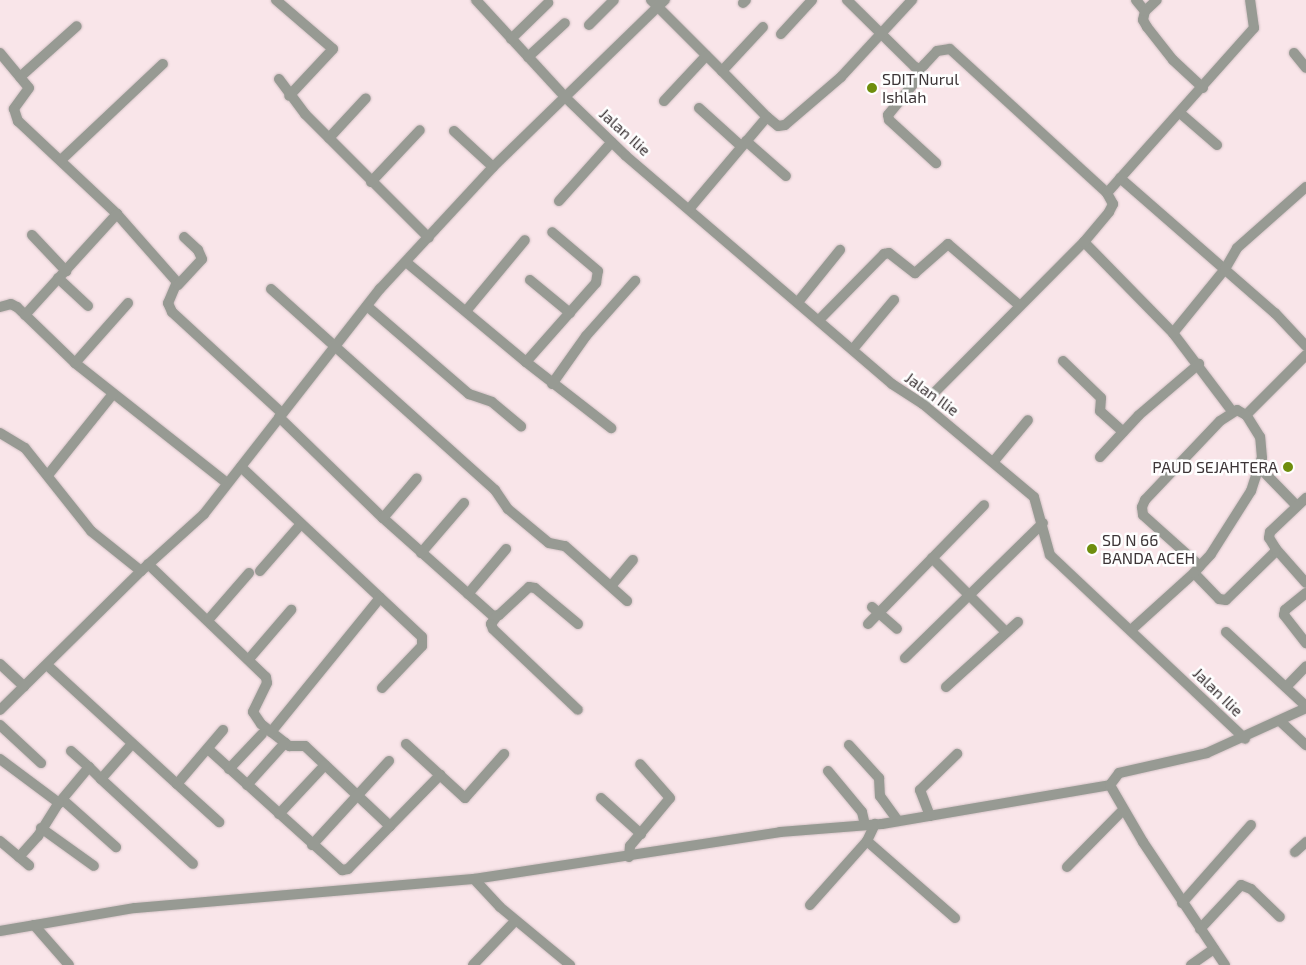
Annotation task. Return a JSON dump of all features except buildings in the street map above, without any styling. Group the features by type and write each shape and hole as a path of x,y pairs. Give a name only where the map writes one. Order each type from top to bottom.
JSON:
{"street":[{"path":"276,0 333,49 289,96"},
{"path":"589,25 614,0"},
{"path":"781,34 812,0"},
{"path":"847,0 880,35 920,68"},
{"path":"0,710 47,666 144,567 204,514 280,415 406,262 493,167 566,98 658,2 706,56 778,126 785,125 841,77 912,0"},
{"path":"1136,0 1145,11"},
{"path":"1157,0 1145,11 1143,20 1173,60 1203,88"},
{"path":"1107,193 1203,88 1254,28 1249,1"},
{"name":"Jalan Ilie","path":"481,2 566,98 612,142 892,384 923,404 1034,497 1043,523 1050,555 1132,630 1245,739"},
{"path":"512,39 548,3"},
{"path":"528,57 564,22"},
{"path":"20,77 77,26"},
{"path":"722,71 763,27"},
{"path":"923,404 1019,305 1084,242 1113,204 1107,193 950,49 937,50 920,68 918,77 888,115 888,120 936,164"},
{"path":"0,53 29,88 14,109 15,116 117,214 178,285"},
{"path":"1294,53 1306,68"},
{"path":"664,101 706,56"},
{"path":"61,160 163,64"},
{"path":"279,80 289,96 371,182 429,238"},
{"path":"329,138 366,98"},
{"path":"699,108 786,176"},
{"path":"1180,113 1218,145"},
{"path":"690,208 767,117"},
{"path":"371,182 420,130"},
{"path":"454,131 493,167"},
{"path":"559,201 612,142"},
{"path":"1120,178 1275,313 1306,346"},
{"path":"1174,333 1225,269 1237,248 1250,233 1306,187"},
{"path":"25,315 117,214"},
{"path":"526,362 596,283 598,271 552,232"},
{"path":"32,235 88,306"},
{"path":"184,236 198,250 202,259 178,285 169,300 172,312 280,415 383,518 468,594 497,616"},
{"path":"466,311 526,240"},
{"path":"1084,242 1174,333 1232,410 1246,415 1260,437 1260,468 1252,491 1218,545 1197,569 1132,630"},
{"path":"819,320 884,254 890,253 914,273 948,244 1019,305"},
{"path":"798,302 840,250"},
{"path":"406,262 552,384 611,428"},
{"path":"530,280 570,313"},
{"path":"552,384 586,336 635,281"},
{"path":"271,289 334,348 495,490 508,509 549,543 565,546 627,600"},
{"path":"853,350 894,300"},
{"path":"0,307 11,304 75,363 228,483"},
{"path":"75,363 128,304"},
{"path":"368,306 469,394 492,402 521,426"},
{"path":"1246,415 1306,355"},
{"path":"1063,361 1101,398 1100,411 1123,432"},
{"path":"1100,457 1123,432 1199,364"},
{"path":"48,475 113,394"},
{"path":"1232,410 1145,500 1142,507 1143,515 1197,569 1223,601 1276,549"},
{"path":"994,462 1028,420"},
{"path":"0,433 25,448 91,531 144,567 209,619 266,677 267,684 253,712 266,733 285,743 305,746 390,826"},
{"path":"241,466 423,641 422,646 382,688"},
{"path":"1260,468 1297,506"},
{"path":"383,518 416,478"},
{"path":"1306,498 1269,535 1276,549 1306,583"},
{"path":"421,553 464,503"},
{"path":"868,624 875,610 932,558 984,505"},
{"path":"905,658 972,595 1043,523"},
{"path":"260,571 301,524"},
{"path":"468,594 506,549"},
{"path":"932,558 972,595 1006,632"},
{"path":"611,586 633,560"},
{"path":"209,619 249,573"},
{"path":"578,624 535,588 529,587 497,616 491,624 493,629 578,710"},
{"path":"1306,593 1285,610 1284,615 1306,643"},
{"path":"229,769 266,733 380,598"},
{"path":"249,659 291,610"},
{"path":"875,610 897,629"},
{"path":"946,687 1018,622"},
{"path":"0,931 135,908 474,879 780,832 898,821 1110,785 1120,773 1207,753 1245,739 1281,722 1306,707 1226,632"},
{"path":"0,664 24,686"},
{"path":"47,666 219,822"},
{"path":"1286,687 1306,666"},
{"path":"1281,722 1306,745"},
{"path":"0,725 41,763"},
{"path":"177,784 223,730"},
{"path":"247,784 285,743"},
{"path":"101,779 132,744"},
{"path":"406,744 465,798 504,754"},
{"path":"849,745 879,778 880,796 898,821"},
{"path":"208,749 336,867 348,870 440,775"},
{"path":"71,751 193,864"},
{"path":"930,816 920,790 957,754"},
{"path":"0,760 61,802 116,846"},
{"path":"312,845 389,761"},
{"path":"629,856 630,846 670,798 640,764"},
{"path":"279,814 325,765"},
{"path":"19,856 38,836 41,828 89,767"},
{"path":"810,905 867,840 870,825 862,812 828,772"},
{"path":"1110,785 1123,810 1182,903 1225,965"},
{"path":"601,798 641,834"},
{"path":"1067,867 1123,810"},
{"path":"1182,903 1251,825"},
{"path":"41,828 94,866"},
{"path":"867,840 955,918"},
{"path":"0,841 29,865"},
{"path":"1295,852 1306,842"},
{"path":"474,879 515,921 570,965"},
{"path":"1200,929 1241,885 1252,889 1280,917"},
{"path":"473,965 515,921"},
{"path":"34,925 70,965"},
{"path":"1191,965 1214,949"}],"place":[{"name":"SDIT Nurul Ishlah","path":"872,88"},
{"name":"PAUD SEJAHTERA","path":"1288,467"},
{"name":"SD N 66 BANDA ACEH","path":"1092,549"}]}
